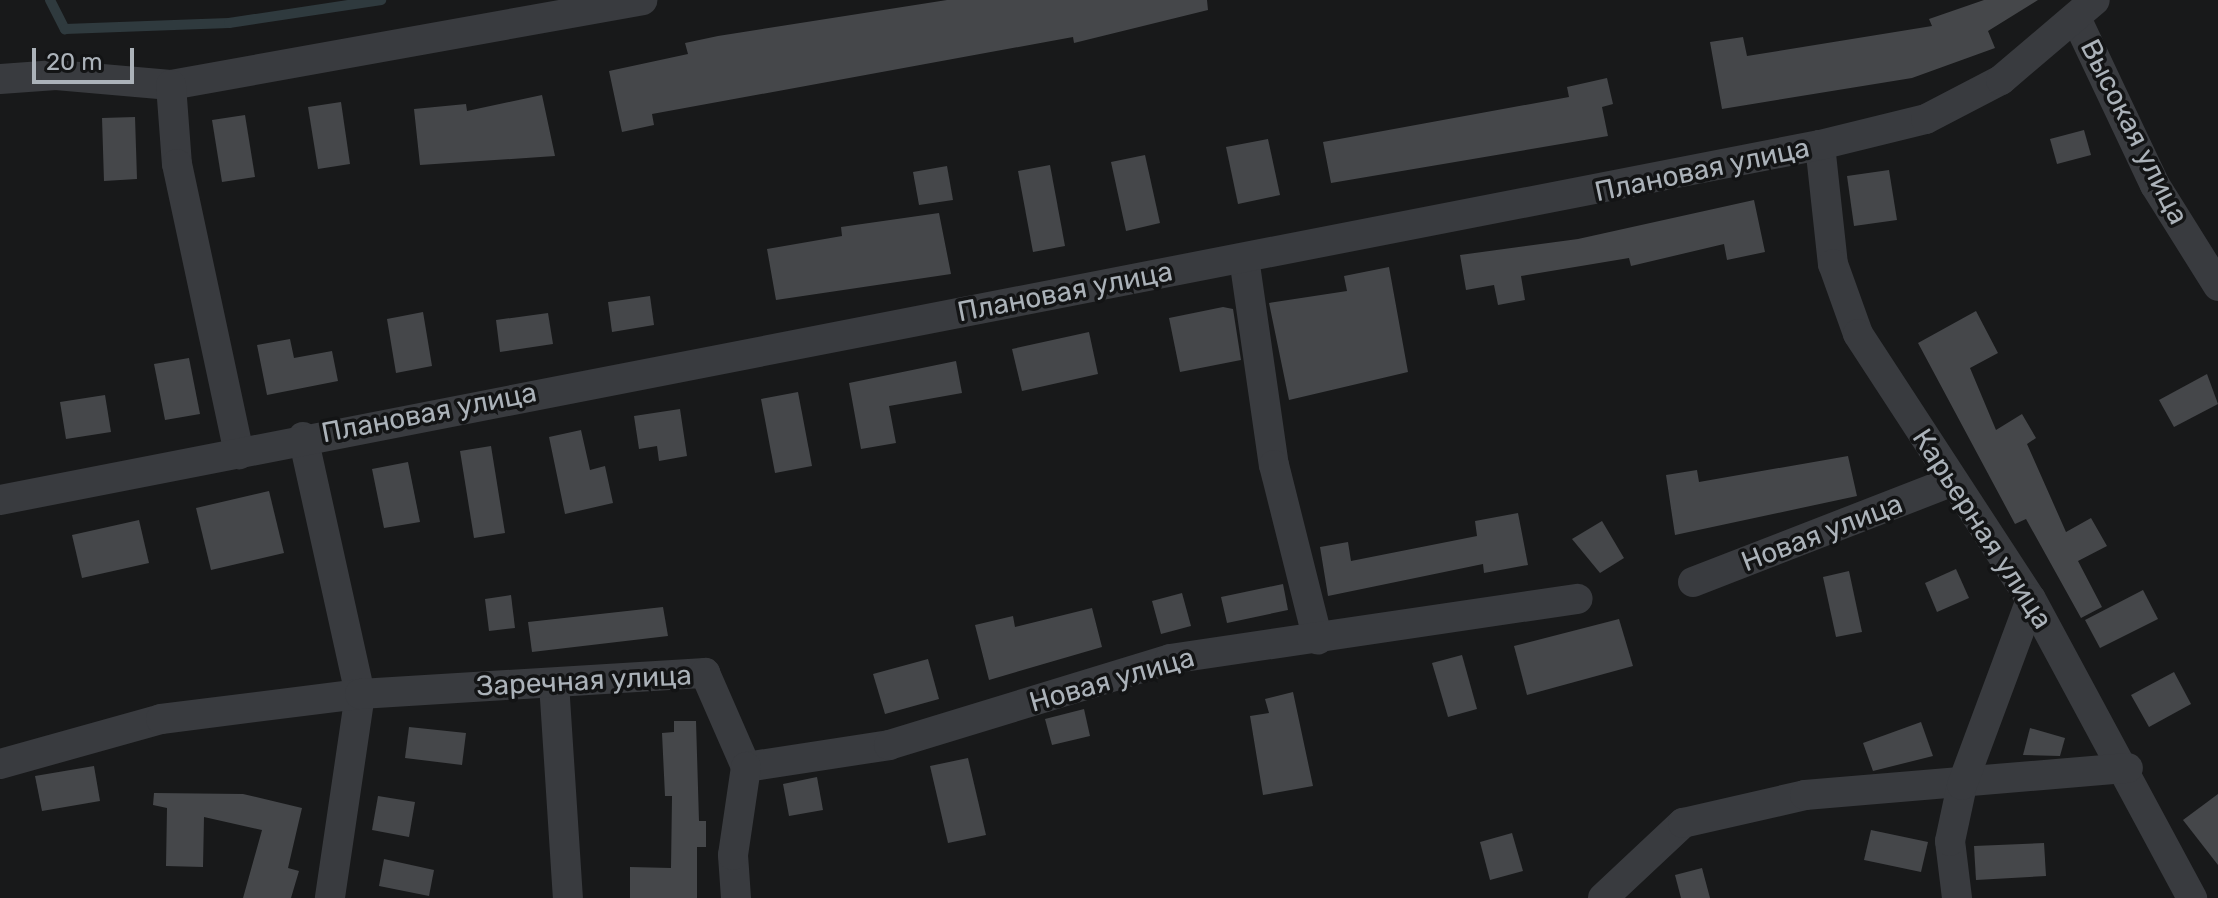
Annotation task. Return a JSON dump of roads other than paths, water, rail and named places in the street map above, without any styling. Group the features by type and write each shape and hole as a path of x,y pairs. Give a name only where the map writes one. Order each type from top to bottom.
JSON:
{"street":[{"path":"0,79 56,75 171,85 642,0"},
{"name":"Плановая улица","path":"0,500 239,454 303,437 1820,145 1926,119 2001,80 2086,9"},
{"name":"Высокая улица","path":"2086,9 2155,185 2218,286"},
{"path":"171,85 177,164 239,454"},
{"name":"Карьерная улица","path":"1820,145 1833,264 1858,334 1951,482 2031,599 2128,768 2192,898"},
{"path":"1244,258 1274,465 1318,640"},
{"path":"303,437 360,694 330,898"},
{"name":"Новая улица","path":"1693,582 1951,482"},
{"name":"Новая улица","path":"746,767 889,745 1170,659 1318,640 1578,599"},
{"path":"1957,898 1950,841 1962,785 2031,599"},
{"name":"Заречная улица","path":"0,764 161,719 360,694 705,673 746,767"},
{"path":"554,683 568,898"},
{"path":"736,898 733,855 746,767"},
{"path":"1603,898 1683,823 1805,795 1962,785 2128,768"}],"waterway":[{"path":"50,0 65,29 229,23 381,0"}]}
